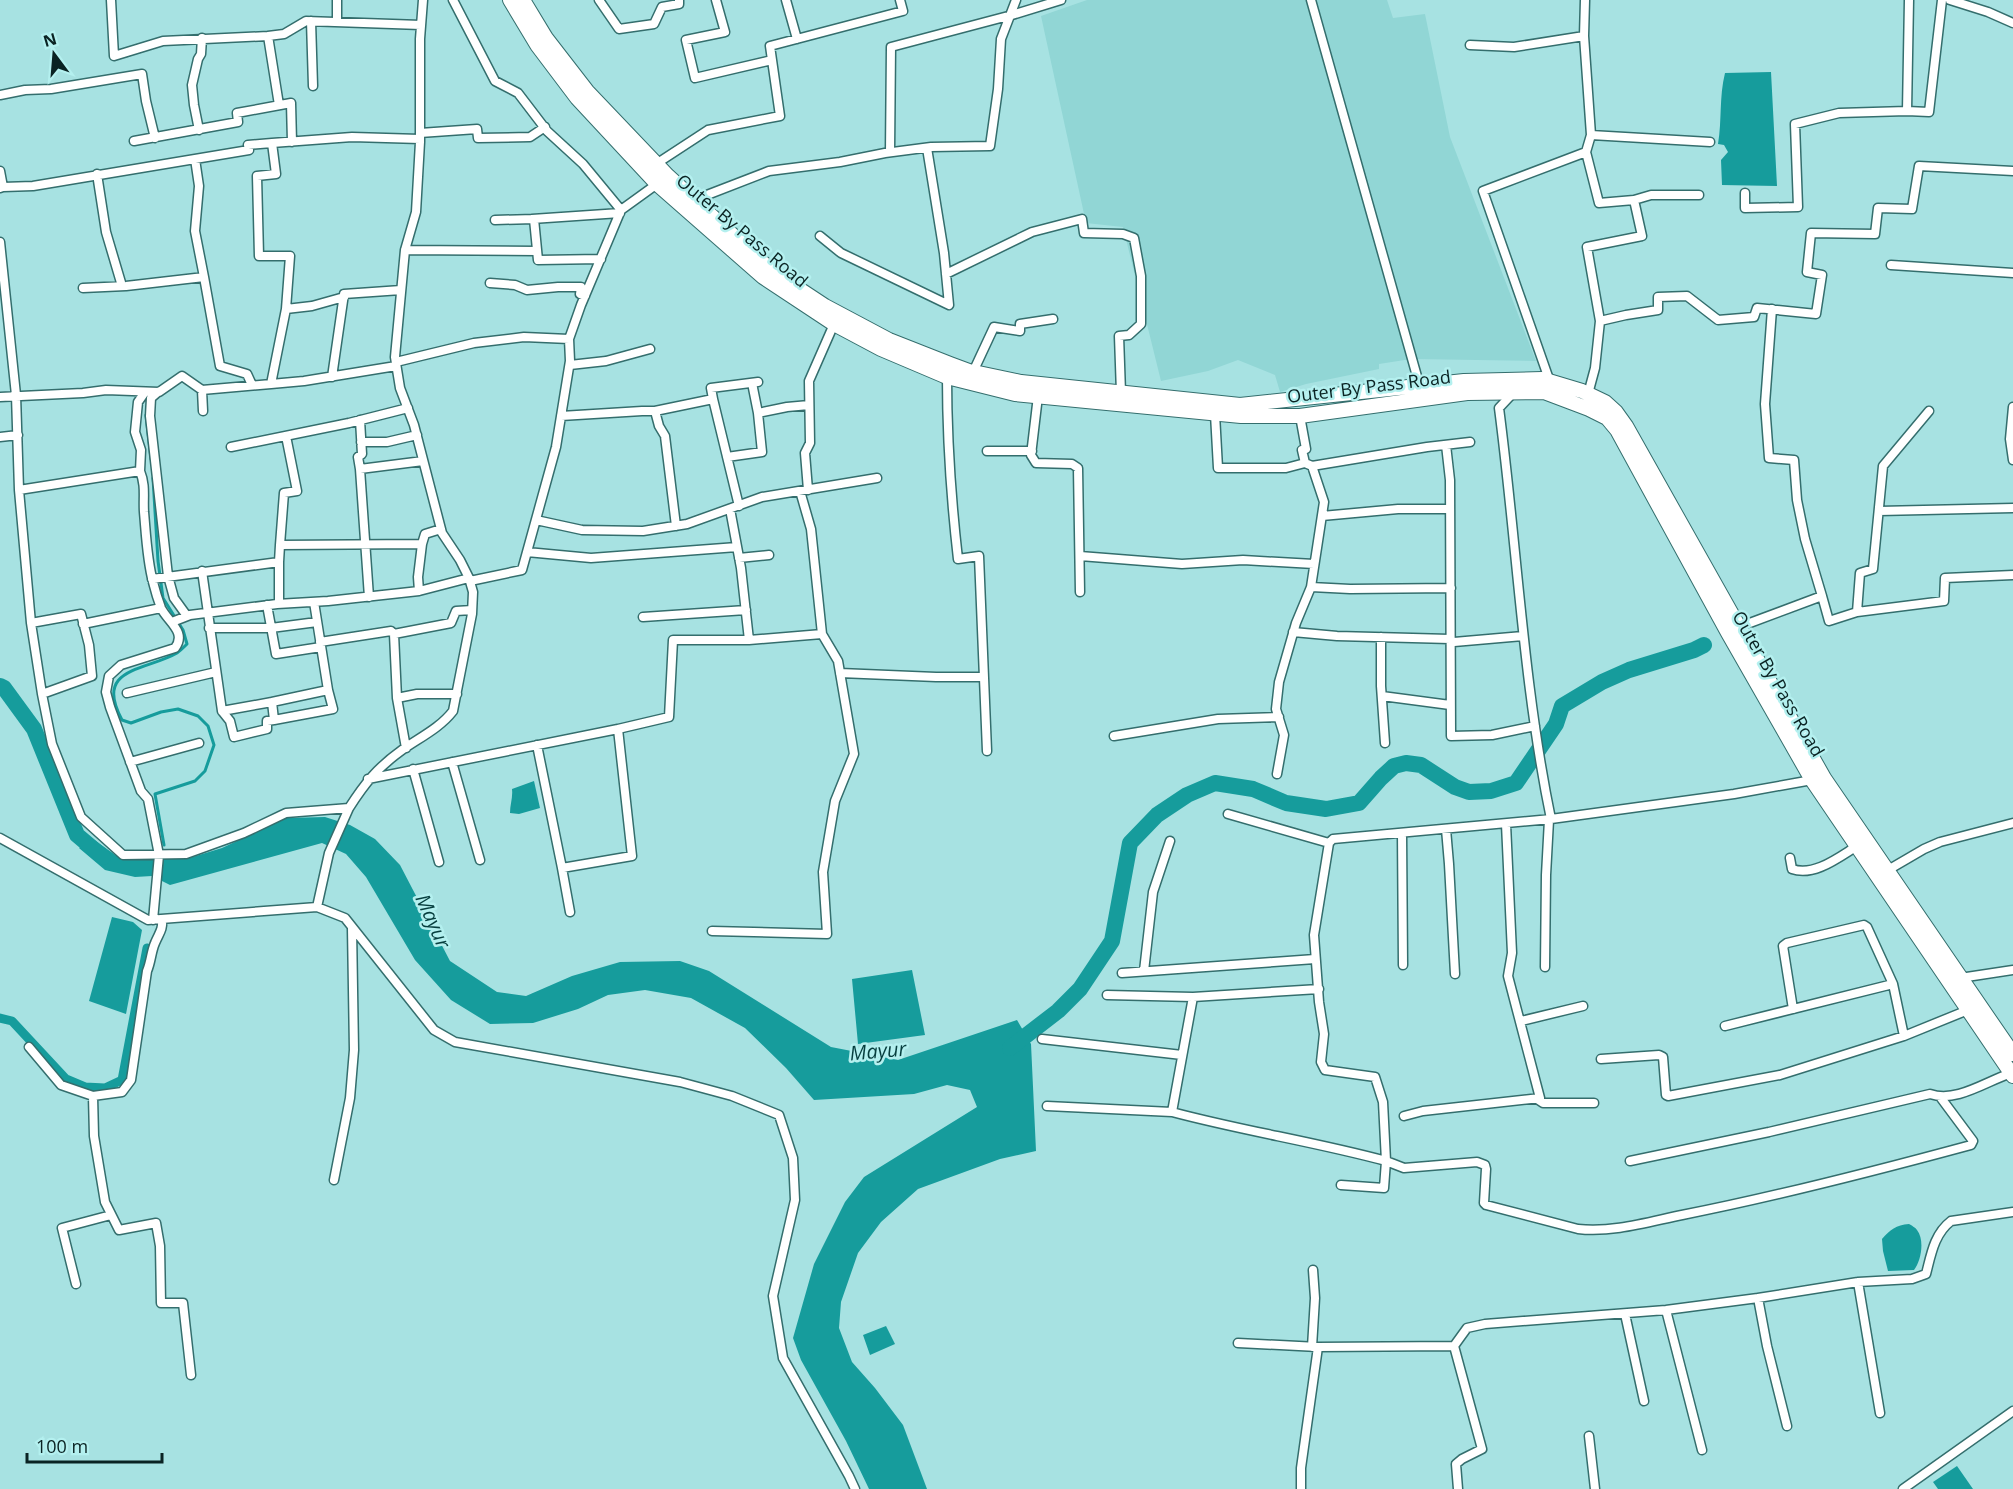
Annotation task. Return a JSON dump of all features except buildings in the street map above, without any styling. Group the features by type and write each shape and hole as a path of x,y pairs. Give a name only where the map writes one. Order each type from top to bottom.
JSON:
{"main road":[{"name":"Outer By Pass Road","path":"510,0 537,45 577,98 657,184 763,277 834,324 881,349 947,377 1015,394 1241,416 1300,416 1467,393 1544,392 1574,402 1607,418 1617,430 1728,633 1812,780 2012,1074"},
{"name":"Outer By Pass Road","path":"523,0 546,38 587,91 656,164 772,271 825,306 890,340 973,372 1021,382 1240,405 1464,381 1542,379 1605,402 1626,426 1824,778 2013,1054"}],"street":[{"path":"111,0 114,56 164,41 284,34 306,21 421,25"},
{"path":"337,0 338,22"},
{"path":"317,907 329,853 349,808 368,779 406,748 446,721 453,711 472,610 469,579 441,528 417,435 400,388 396,364 405,250 416,212 423,0"},
{"path":"453,0 495,81 518,93 545,128 583,164 621,212"},
{"path":"599,0 619,29 654,24 662,8 679,4 679,0"},
{"path":"716,0 725,32 686,40 695,78 772,60"},
{"path":"786,0 797,39"},
{"path":"656,164 708,130 780,116 770,46 903,11 900,0"},
{"path":"694,200 769,171 927,147 990,146 998,89 1001,39 1016,0"},
{"path":"890,152 891,47 1061,0"},
{"path":"1311,0 1420,387"},
{"path":"1585,0 1584,36 1591,135 1586,152 1599,203 1634,200 1651,195 1699,195"},
{"path":"1907,111 1909,0"},
{"path":"1745,193 1745,208 1798,207 1794,123 1839,113 1929,112 1942,0"},
{"path":"1950,0 2013,23"},
{"path":"311,21 313,86"},
{"path":"268,36 279,105"},
{"path":"1470,45 1514,47 1584,36"},
{"path":"199,130 192,85 201,54 202,38"},
{"path":"0,95 142,74 154,138"},
{"path":"134,141 238,122 237,113 291,103 292,142"},
{"path":"0,171 1,188 33,186 249,150 248,145 352,137 420,136 477,129 478,138 530,137 545,128"},
{"path":"1591,135 1710,142"},
{"path":"271,384 286,309 290,256 259,256 257,176 276,174 272,143"},
{"path":"820,236 841,253 949,305 944,253 927,147"},
{"path":"1550,382 1484,191 1586,152"},
{"path":"195,159 199,186 195,231 220,366 247,374 252,385"},
{"path":"1600,321 1658,310 1658,297 1687,296 1718,320 1754,317 1757,308 1816,314 1822,275 1808,272 1811,233 1875,234 1878,208 1912,209 1919,166 2013,171"},
{"path":"97,174 106,232 122,286"},
{"path":"172,622 186,616 267,605 419,591 522,570 556,447 570,365 569,339 621,212 657,184"},
{"path":"1588,394 1595,368 1600,321 1587,247 1642,236 1634,200"},
{"path":"495,220 621,212"},
{"path":"532,219 534,219 538,260 601,259"},
{"path":"946,274 1032,232 1082,219 1084,233 1123,234 1134,238 1141,276 1141,324 1129,335 1119,336 1121,393"},
{"path":"0,242 16,395 19,489 31,623 52,744 81,816 123,855 159,856 186,854 244,834 286,813 349,808"},
{"path":"405,250 537,250"},
{"path":"1891,265 2013,273"},
{"path":"83,288 204,277"},
{"path":"490,283 515,285 527,290 558,287 581,288 580,294 585,296"},
{"path":"286,309 312,306 344,297 344,294 401,290"},
{"path":"332,377 344,297"},
{"path":"1772,309 1765,404 1769,458 1794,459 1799,510 1829,621 1857,612 1944,601 1945,578 2013,575"},
{"path":"973,372 994,327 1020,331 1020,324 1053,319"},
{"path":"712,931 827,934 823,872 835,801 854,754 838,661 822,634 811,529 804,491 805,453 810,443 809,381 834,324"},
{"path":"186,616 174,598 166,576 150,416 151,398 159,392 182,376 202,390 304,381 396,364 474,343 524,337 569,339"},
{"path":"570,365 606,361 650,349"},
{"path":"947,377 952,508 958,559 980,556 987,751"},
{"path":"727,457 762,452 755,382 711,388 727,457 749,640"},
{"path":"0,397 106,390 159,392"},
{"path":"202,390 203,411"},
{"path":"29,1047 61,1085 93,1096 122,1092 131,1080 147,972 152,961 154,944 163,931 158,920 159,856 148,799 141,790 130,762 106,692 110,676 121,665 175,648 179,642 179,636 172,622 161,608 152,579 144,510 145,483 140,471 141,450 135,432 138,402 145,392"},
{"path":"1514,392 1499,408 1523,636 1540,767 1550,820 1546,875 1545,967"},
{"path":"1038,396 1032,455 1036,462 1072,464 1078,468 1080,592"},
{"path":"561,416 655,411 713,399"},
{"path":"758,413 809,405"},
{"path":"2013,407 2011,428 2013,460"},
{"path":"231,447 408,408"},
{"path":"655,411 659,426 665,436 676,526"},
{"path":"1857,612 1860,573 1873,569 1883,466 1929,411"},
{"path":"1215,414 1218,468 1286,468 1470,442"},
{"path":"1278,774 1284,735 1276,709 1279,682 1293,632 1311,587 1324,502 1302,450 1306,449 1300,416"},
{"path":"360,420 362,454 358,457 369,597"},
{"path":"0,437 18,435"},
{"path":"361,442 387,442 417,435"},
{"path":"279,604 279,562 284,494 297,491 286,436"},
{"path":"1446,445 1450,480 1451,736 1492,735 1535,726"},
{"path":"987,451 1032,451"},
{"path":"360,469 423,461"},
{"path":"19,489 140,471"},
{"path":"536,520 582,530 643,531 687,524 762,497 877,478"},
{"path":"1879,511 2013,508"},
{"path":"1322,516 1398,509 1450,509"},
{"path":"419,591 418,577 424,534 441,528"},
{"path":"280,545 422,544"},
{"path":"527,552 591,558 737,547"},
{"path":"740,558 768,555"},
{"path":"1080,556 1182,564 1244,560 1314,564"},
{"path":"152,579 279,562"},
{"path":"202,571 222,711 230,721 234,737 267,729 267,722 274,720 333,709 314,602"},
{"path":"1311,587 1451,588"},
{"path":"1739,627 1822,596"},
{"path":"267,605 276,654 390,631 394,634 451,623 456,611 472,610"},
{"path":"83,624 161,608"},
{"path":"643,617 746,610"},
{"path":"31,623 81,614 89,645 92,676 42,694"},
{"path":"209,628 271,628 317,622"},
{"path":"1293,632 1450,639 1454,642 1523,636"},
{"path":"394,634 397,698 406,748"},
{"path":"368,779 669,717 673,640 749,640 822,634"},
{"path":"1381,637 1385,743"},
{"path":"127,693 216,672"},
{"path":"840,673 936,677 983,676"},
{"path":"222,711 328,690"},
{"path":"397,698 417,694 457,694"},
{"path":"1382,696 1450,705"},
{"path":"272,702 274,720"},
{"path":"1114,736 1218,719 1279,717"},
{"path":"562,868 632,856 618,729"},
{"path":"130,762 199,743"},
{"path":"537,745 570,912"},
{"path":"452,762 480,860"},
{"path":"413,770 439,862"},
{"path":"1341,1185 1384,1188 1386,1161 1383,1102 1375,1077 1325,1070 1321,1062 1324,1034 1314,935 1329,843 1333,839 1550,820 1734,794 1812,780"},
{"path":"1228,814 1329,843"},
{"path":"1888,870 1940,842 2013,823"},
{"path":"1506,824 1512,953 1508,976 1540,1098 1537,1099"},
{"path":"1446,829 1455,974"},
{"path":"1402,833 1403,965"},
{"path":"0,838 148,920 317,907 345,918 434,1030 455,1042 680,1082 732,1096 779,1115 793,1158 795,1200 773,1296 783,1358 855,1489"},
{"path":"1144,972 1153,892 1170,841"},
{"path":"1790,858 1792,869 1809,870 1824,866 1857,846"},
{"path":"1793,1009 1784,946 1787,943 1864,925 1867,927 1893,984 1904,1036"},
{"path":"334,1180 350,1098 354,1050 352,928"},
{"path":"1122,973 1315,959"},
{"path":"1960,978 2013,970"},
{"path":"1725,1026 1893,984"},
{"path":"1107,995 1193,998 1319,989"},
{"path":"1172,1112 1193,998"},
{"path":"1521,1021 1582,1006"},
{"path":"1601,1059 1659,1055 1663,1057 1666,1095 1668,1096 1780,1075 1904,1036 1968,1010"},
{"path":"1042,1039 1182,1055"},
{"path":"1630,1161 1769,1132 1930,1094 1941,1098 1958,1095 2012,1074"},
{"path":"93,1096 94,1136 105,1202 119,1230 156,1223 160,1246 160,1303 183,1303 191,1375"},
{"path":"1047,1106 1172,1112 1233,1128 1356,1153 1404,1168 1477,1162 1485,1165 1486,1169 1485,1205 1578,1229 1592,1230 1731,1205 1856,1176 1971,1145 1972,1141 1941,1098"},
{"path":"1404,1116 1423,1111 1537,1099 1543,1103 1594,1103"},
{"path":"1454,1346 1467,1328 1485,1324 1666,1310 1858,1282 1922,1277 1926,1274 1935,1241 1951,1221 2013,1212"},
{"path":"76,1284 62,1228 111,1215"},
{"path":"1301,1489 1301,1468 1315,1347 1313,1270"},
{"path":"1858,1282 1859,1299 1880,1413"},
{"path":"1758,1298 1767,1346 1788,1426"},
{"path":"1666,1310 1702,1450"},
{"path":"1625,1314 1644,1401"},
{"path":"1238,1343 1315,1347 1454,1346"},
{"path":"1454,1346 1482,1449 1456,1464 1458,1489"},
{"path":"1903,1489 2013,1411"},
{"path":"1588,1436 1595,1489"}],"shaded area":[{"path":"1087,0 1387,0 1393,18 1425,14 1450,137 1536,361 1411,359 1379,364 1379,369 1306,384 1280,392 1275,375 1238,360 1208,371 1161,381 1123,227 1086,223 1041,16"},
{"path":"1771,72 1777,186 1722,185 1721,160 1728,152 1724,145 1718,144 1725,73"},
{"path":"534,781 540,808 519,814 510,813 512,789"},
{"path":"325,817 350,825 375,839 400,865 450,961 497,992 526,996 572,976 620,962 680,961 709,971 831,1047 898,1060 1017,1020 1031,1044 1036,1151 1000,1159 918,1189 881,1222 858,1253 841,1302 839,1328 852,1362 903,1425 927,1489 869,1489 846,1441 801,1360 793,1338 814,1264 845,1202 864,1177 977,1107 970,1090 947,1085 914,1094 814,1100 786,1068 745,1028 691,998 645,990 608,995 578,1009 533,1023 490,1024 451,1000 415,960 366,877 346,854 322,843 170,885 152,876 135,877 105,870 79,848 93,839 121,859 186,859 222,848 286,818"},
{"path":"112,917 133,922 142,930 126,1014 89,1001"},
{"path":"912,970 925,1035 858,1044 852,979"},
{"path":"1909,1224 1916,1229 1921,1239 1920,1256 1916,1266 1914,1270 1888,1271 1882,1239 1894,1228"},
{"path":"886,1326 895,1344 870,1355 863,1335"},
{"path":"1957,1466 1973,1489 1938,1489 1933,1482"}],"waterway":[{"path":"146,415 151,459"},
{"path":"153,478 158,561 163,598 183,630 187,644 177,653 127,673 118,680 114,690 115,703 122,720 131,723 161,712 178,709 198,716 208,726 214,745 205,771 195,781 155,794 164,845"},
{"path":"1010,1048 1058,1011 1080,989 1112,941 1130,843 1157,815 1187,795 1215,783 1253,789 1286,803 1326,809 1359,803 1394,766 1406,763 1421,765 1455,787 1469,792 1491,791 1516,783 1556,724 1562,706 1602,682 1629,670 1704,645"},
{"name":"Mayur","path":"0,686 4,688 34,729 77,835 103,857"},
{"path":"0,1018 12,1021 66,1079 85,1087 105,1088 122,1080 147,948"}]}
